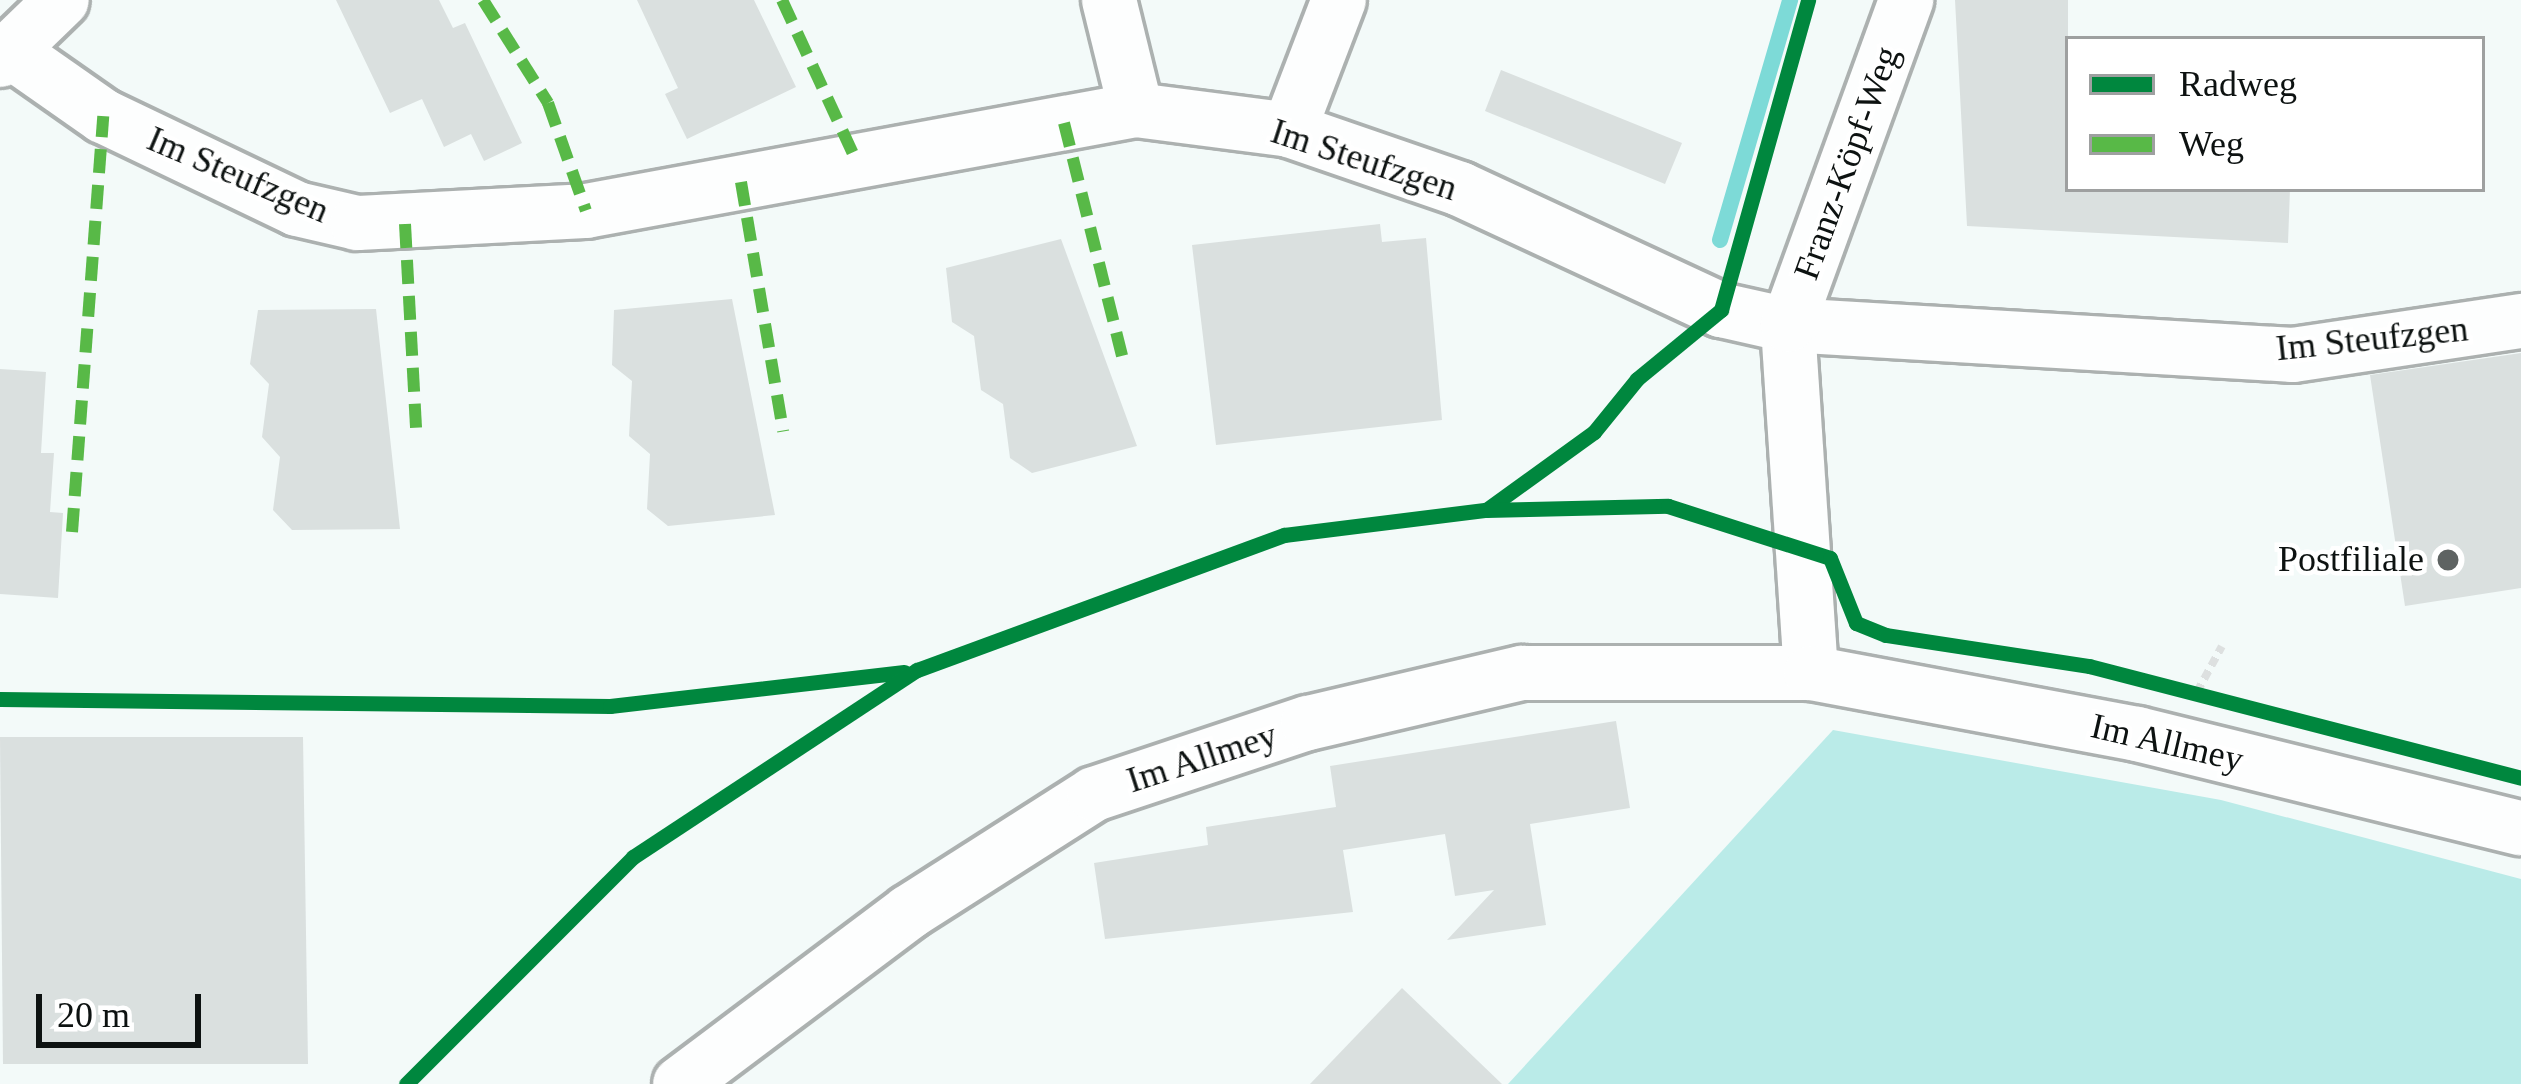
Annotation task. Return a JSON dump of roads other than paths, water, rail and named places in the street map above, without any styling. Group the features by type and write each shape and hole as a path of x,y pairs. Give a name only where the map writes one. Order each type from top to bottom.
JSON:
{"street":[{"path":"6,57 62,0"},
{"path":"1108,0 1136,110"},
{"path":"1289,130 1339,0"},
{"name":"Franz-Köpf-Weg","path":"1788,326 1906,0"},
{"name":"Im Steufzgen","path":"6,57 103,116 297,209 357,224 586,211 1136,110 1289,130 1460,189 1721,310 1788,326 2294,355 2521,321"},
{"path":"1788,326 1811,674"},
{"name":"Im Allmey","path":"680,1084 909,912 1094,794 1308,723 1522,673 1811,674 2137,734 2521,828"}],"waterway":[{"path":"1720,240 1790,0"}],"place":[{"name":"Postfiliale","path":"2448,560"}]}
